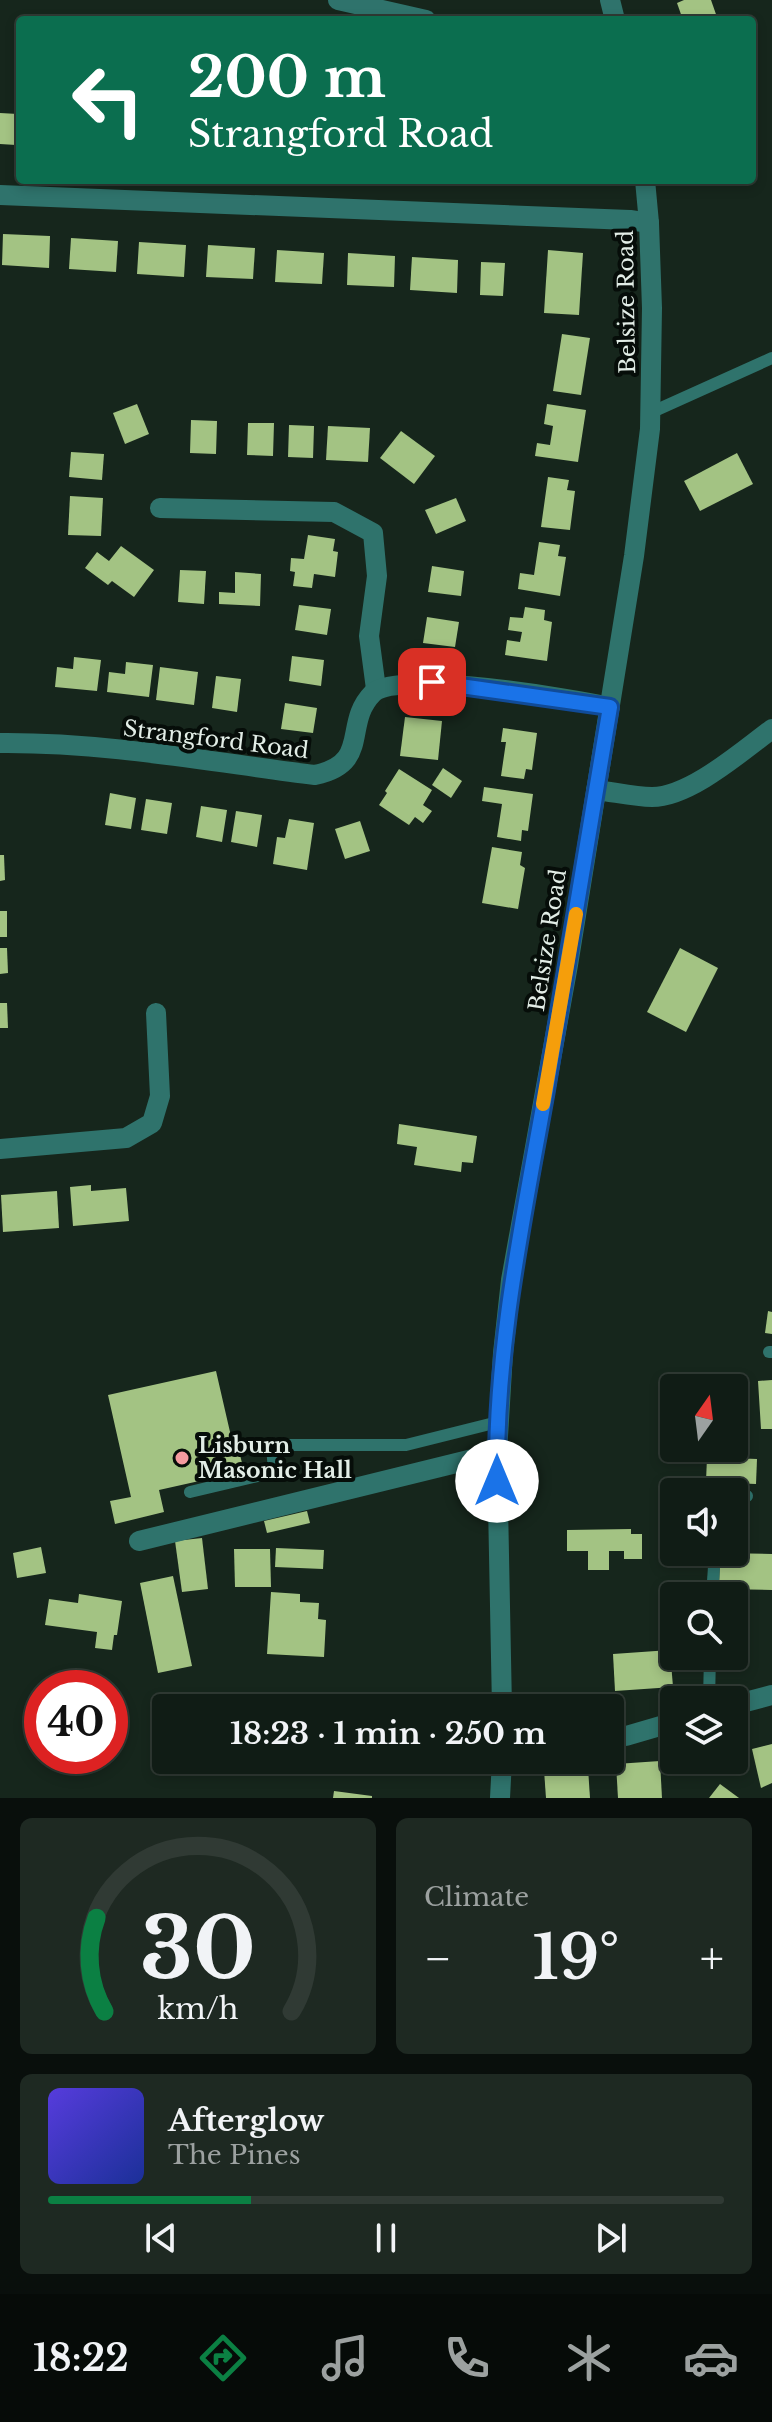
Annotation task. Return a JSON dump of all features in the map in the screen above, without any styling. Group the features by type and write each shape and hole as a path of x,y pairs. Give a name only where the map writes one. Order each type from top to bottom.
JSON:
{"street":[{"path":"338,0 408,16"},
{"name":"Belsize Road","path":"502,1694 497,1453 511,1280 568,965 634,556 650,413 652,308 645,184"},
{"path":"0,195 649,223"},
{"path":"160,508 334,512 373,533 377,576 369,636 376,689 397,683 432,682 610,707"},
{"name":"Strangford Road","path":"0,743 141,753 315,775 331,772 352,753 360,709 376,689"},
{"path":"596,790 655,797 675,792 698,781 772,729"},
{"path":"0,1149 126,1138 152,1123 160,1096 156,1013"},
{"path":"139,1541 497,1453"},
{"path":"748,1701 772,1695"},
{"path":"626,1736 660,1726"},
{"path":"500,1798 501,1774"}],"lane":[{"path":"650,413 772,358"},
{"path":"190,1492 274,1472 272,1445 406,1445 498,1422"}],"building":[{"path":"711,0 717,16 682,16 677,3"},
{"path":"0,113 16,114 16,145 0,144"},
{"path":"3,234 50,236 49,268 2,265"},
{"path":"71,238 118,241 116,272 69,269"},
{"path":"139,242 186,245 184,277 137,274"},
{"path":"208,245 255,248 253,279 206,277"},
{"path":"277,250 324,253 322,284 275,282"},
{"path":"548,250 583,253 579,315 544,313"},
{"path":"348,253 395,256 394,287 347,285"},
{"path":"412,257 458,260 457,293 410,290"},
{"path":"481,262 505,263 503,296 480,295"},
{"path":"562,334 590,338 581,395 553,391"},
{"path":"137,404 149,434 125,444 113,413"},
{"path":"547,404 586,410 578,462 535,456 537,443 550,445 553,426 544,424"},
{"path":"191,420 217,421 216,454 190,453"},
{"path":"248,423 274,423 273,456 247,455"},
{"path":"289,425 314,426 313,458 288,457"},
{"path":"328,426 370,428 368,462 326,460"},
{"path":"401,431 435,456 414,484 380,458"},
{"path":"71,452 104,454 102,480 69,477"},
{"path":"737,453 753,484 700,511 684,481"},
{"path":"548,477 569,480 567,490 575,491 570,530 541,527"},
{"path":"70,496 103,498 101,536 68,535"},
{"path":"456,498 466,521 436,534 425,510"},
{"path":"308,535 335,539 333,551 338,552 335,577 314,574 312,588 293,586 295,572 290,571 291,558 304,559"},
{"path":"539,542 560,545 558,556 566,557 560,596 518,589 520,573 534,575"},
{"path":"121,546 154,570 134,597 112,581 108,585 85,568 97,552 109,561"},
{"path":"432,566 464,571 461,596 428,592"},
{"path":"180,570 206,571 204,604 178,602"},
{"path":"235,572 261,574 260,606 219,604 219,592 235,593"},
{"path":"299,605 331,609 327,635 295,630"},
{"path":"525,607 545,610 544,620 552,622 547,661 505,655 507,640 520,642 522,632 508,630 510,617 523,618"},
{"path":"427,617 459,622 455,647 423,643"},
{"path":"292,656 324,660 321,686 289,681"},
{"path":"74,657 101,660 97,691 55,687 57,667 73,669"},
{"path":"126,662 153,665 149,697 107,692 109,672 125,674"},
{"path":"160,667 198,672 194,705 156,700"},
{"path":"216,676 241,679 237,712 212,708"},
{"path":"285,703 317,708 313,733 281,729"},
{"path":"405,717 442,721 438,760 400,756"},
{"path":"503,728 537,733 532,770 526,769 524,779 501,776 506,742 501,742"},
{"path":"443,768 462,781 451,798 432,785"},
{"path":"399,769 432,790 423,805 432,811 423,823 415,817 409,825 379,805"},
{"path":"484,787 533,794 528,831 522,830 521,841 497,837 502,804 482,801"},
{"path":"110,793 136,798 131,829 105,825"},
{"path":"146,799 172,803 167,834 141,830"},
{"path":"201,806 227,810 222,842 196,837"},
{"path":"236,811 262,815 257,847 231,842"},
{"path":"289,819 314,823 307,870 273,864 277,837 285,838"},
{"path":"360,821 370,851 345,859 335,829"},
{"path":"492,847 522,852 520,865 525,868 518,909 482,903"},
{"path":"0,855 4,855 5,880 0,881"},
{"path":"0,911 7,911 7,937 0,937"},
{"path":"0,948 7,948 8,973 0,974"},
{"path":"680,948 718,968 686,1032 647,1012"},
{"path":"0,1003 7,1003 8,1028 0,1028"},
{"path":"399,1124 477,1136 473,1163 462,1162 461,1172 414,1165 417,1147 397,1144"},
{"path":"91,1185 91,1191 126,1188 129,1221 73,1226 70,1187"},
{"path":"57,1191 59,1228 3,1232 1,1195"},
{"path":"768,1311 772,1312 772,1334 765,1333"},
{"name":"Lisburn Masonic Hall","path":"216,1371 233,1445 237,1443 244,1471 159,1490 164,1512 115,1524 110,1501 131,1497 108,1395"},
{"path":"772,1380 772,1429 761,1429 758,1381"},
{"path":"748,1459 757,1459 756,1484 748,1484 748,1478 706,1478 707,1462 748,1462"},
{"path":"307,1511 310,1523 267,1533 264,1521"},
{"path":"631,1529 631,1534 642,1534 642,1559 624,1559 624,1551 609,1551 609,1570 588,1570 588,1551 567,1551 567,1530"},
{"path":"202,1538 208,1589 182,1592 175,1541"},
{"path":"41,1547 46,1573 17,1578 13,1553"},
{"path":"276,1548 324,1550 323,1569 275,1567"},
{"path":"234,1549 270,1549 271,1587 235,1587"},
{"path":"748,1554 772,1554 772,1590 748,1590 748,1582 719,1582 720,1566 748,1566"},
{"path":"173,1576 192,1666 158,1673 140,1583"},
{"path":"271,1592 300,1594 300,1602 319,1603 318,1619 326,1620 324,1657 267,1654"},
{"path":"79,1594 122,1601 112,1650 95,1648 97,1632 45,1625 49,1599 78,1603"},
{"path":"660,1600 660,1627 658,1627"},
{"path":"660,1651 660,1670 672,1670 673,1686 615,1691 613,1654"},
{"path":"772,1744 772,1783 761,1788 752,1749"},
{"path":"660,1761 662,1798 618,1798 617,1774 624,1774 624,1763"},
{"path":"544,1774 588,1774 590,1798 546,1798"},
{"path":"720,1784 739,1798 709,1798"},
{"path":"334,1791 372,1796 372,1798 333,1798"}],"slow traffic":[{"path":"543,1104 576,914"}],"place":[{"name":"Lisburn Masonic Hall","path":"182,1458"}],"route":[{"path":"432,682 610,707 568,965 511,1280 498,1422 497,1481"}]}
